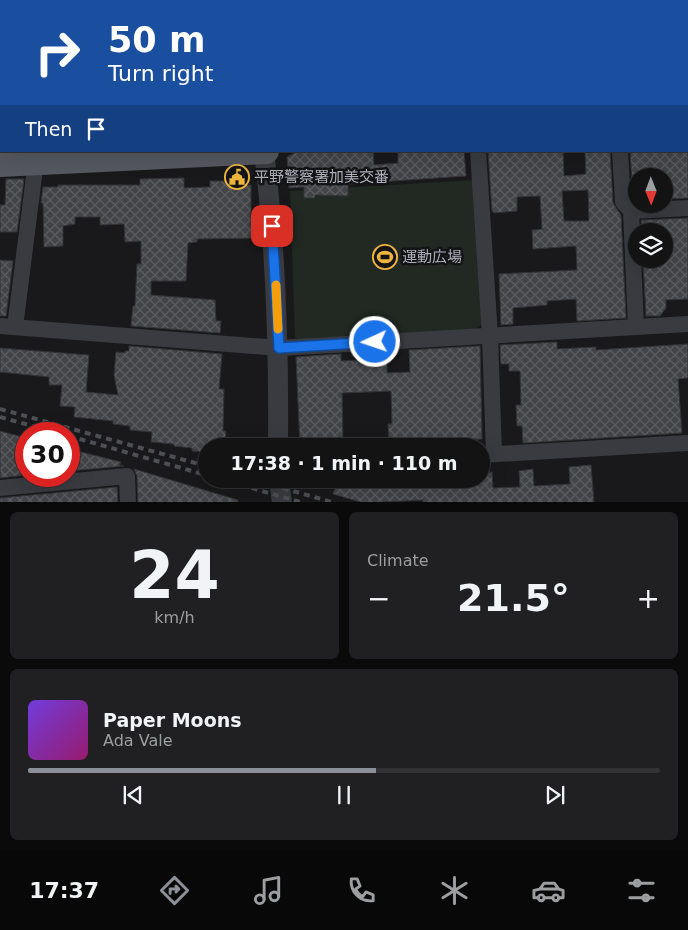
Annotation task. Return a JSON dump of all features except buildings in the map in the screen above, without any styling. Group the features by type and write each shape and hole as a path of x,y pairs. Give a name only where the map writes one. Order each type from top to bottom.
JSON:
{"main road":[{"path":"0,164 37,156 265,152"}],"street":[{"path":"265,152 274,245 279,348 278,438"},
{"path":"478,152 490,336 488,438"},
{"path":"620,152 623,202 628,208"},
{"path":"37,156 8,326 279,348 688,324"},
{"path":"673,209 688,208"},
{"path":"631,213 636,327"},
{"path":"490,454 688,442"},
{"path":"0,488 127,476 128,502"},
{"path":"280,488 282,502"}],"shaded area":[{"name":"運動広場","path":"474,180 483,323 474,330 300,341 295,337 290,191"}],"railway":[{"path":"0,409 198,464"},
{"path":"0,417 18,422"},
{"path":"80,439 198,473"},
{"path":"252,488 300,502"},
{"path":"282,488 332,502"}],"slow traffic":[{"path":"276,285 278,329"}],"place":[{"name":"平野警察署加美交番","path":"237,177"},
{"name":"運動広場","path":"385,257"}],"route":[{"path":"272,226 279,348 375,342"}]}
